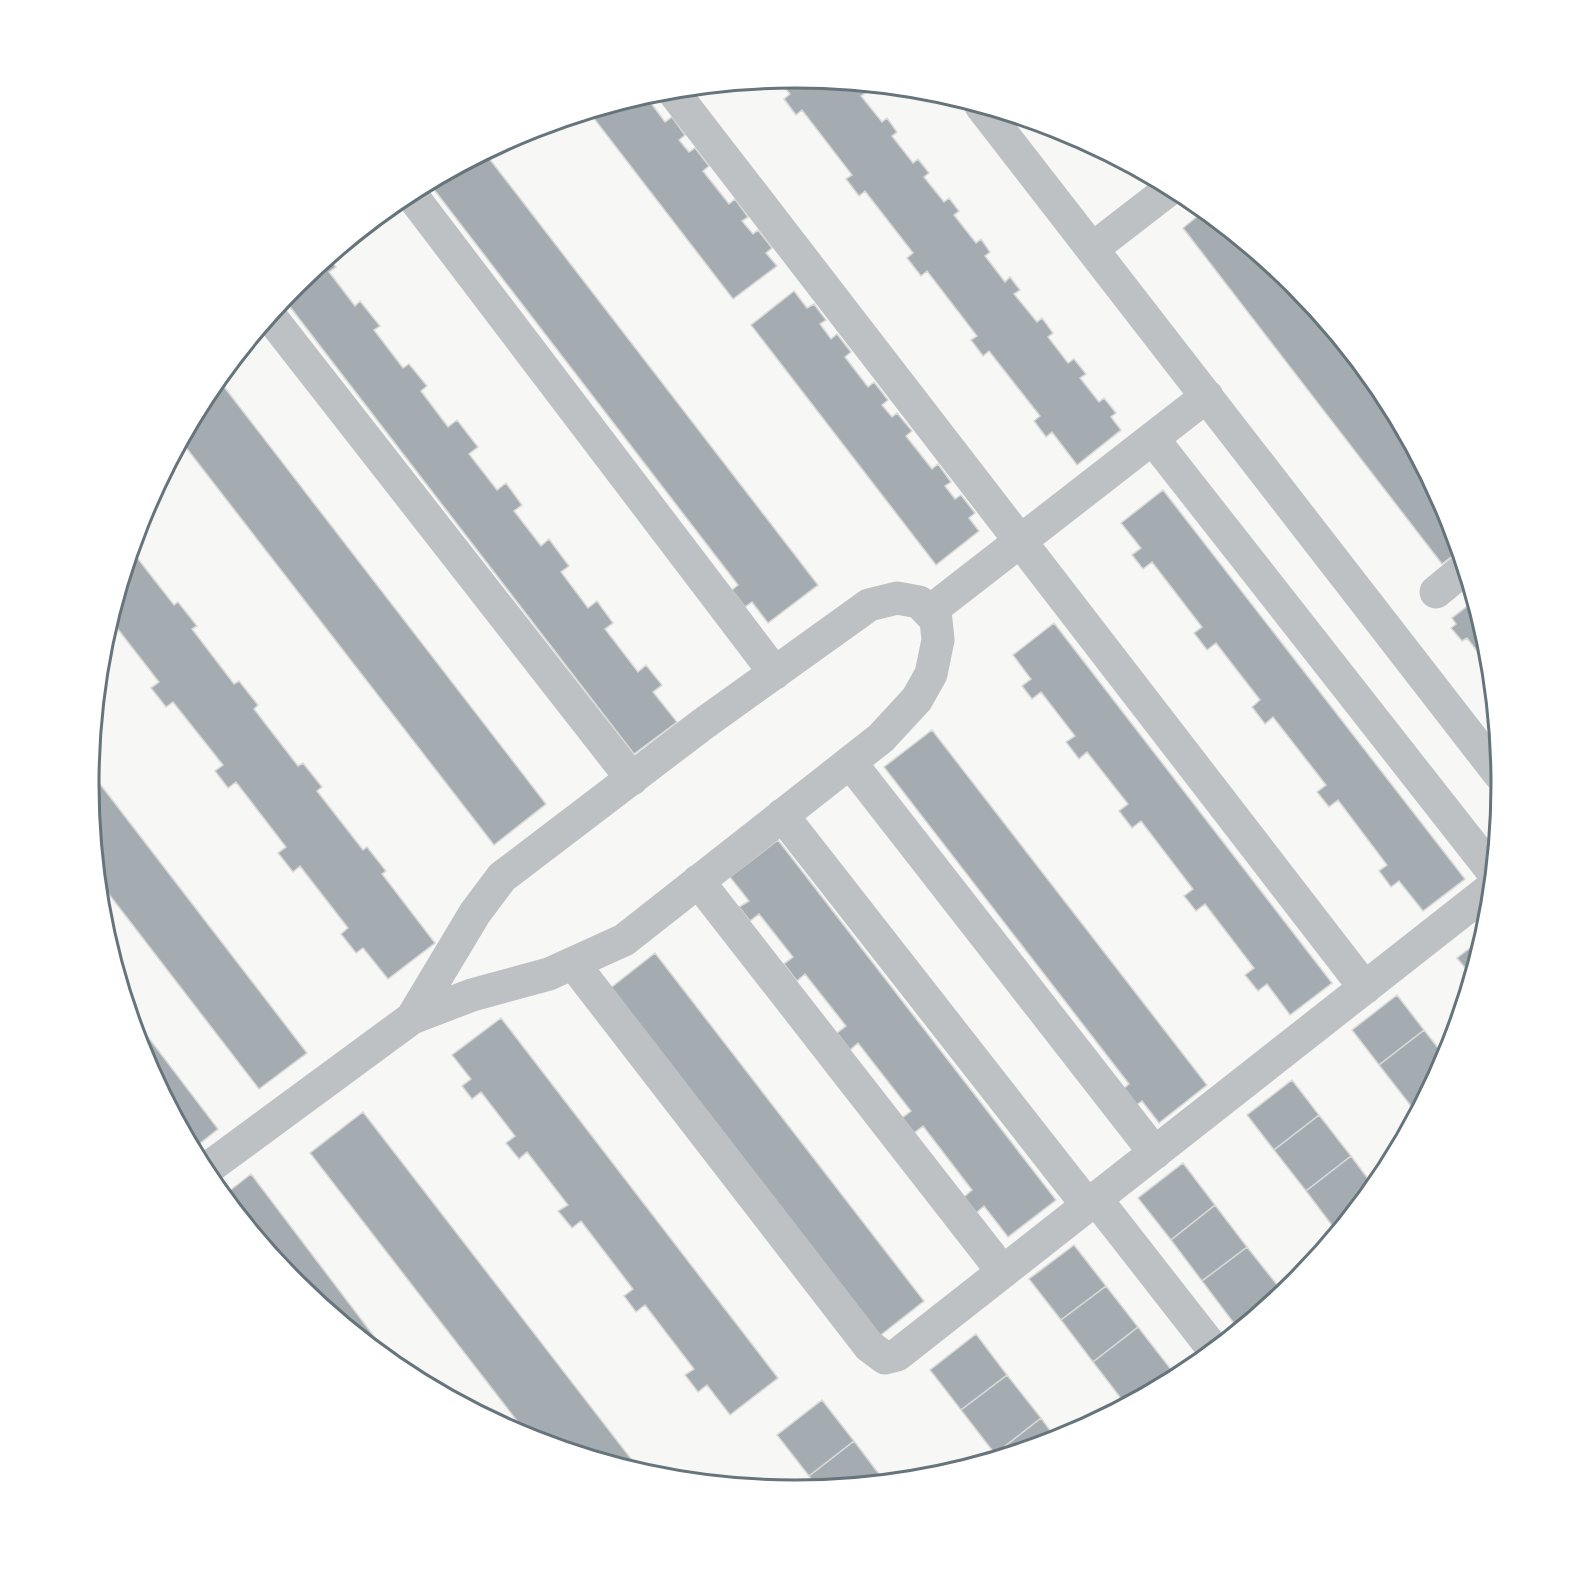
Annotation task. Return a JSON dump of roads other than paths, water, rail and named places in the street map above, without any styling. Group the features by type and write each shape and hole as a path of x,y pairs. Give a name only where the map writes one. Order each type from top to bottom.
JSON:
{"street":[{"path":"679,99 1365,988"},
{"path":"989,116 1491,763"},
{"path":"1092,249 1163,194"},
{"path":"416,201 775,673"},
{"path":"275,323 632,779"},
{"path":"929,612 1207,396"},
{"path":"1152,439 1486,863"},
{"path":"1436,591 1458,574"},
{"path":"212,1164 412,1018 472,995 549,974 624,940 881,738 916,699 931,674 938,640 936,620 919,602 897,598 869,605 502,877 476,913 412,1018"},
{"path":"850,762 1155,1154"},
{"path":"782,815 1092,1203 1209,1344"},
{"path":"698,881 1003,1272"},
{"path":"573,963 869,1346 885,1358 897,1355 1482,896"}]}
